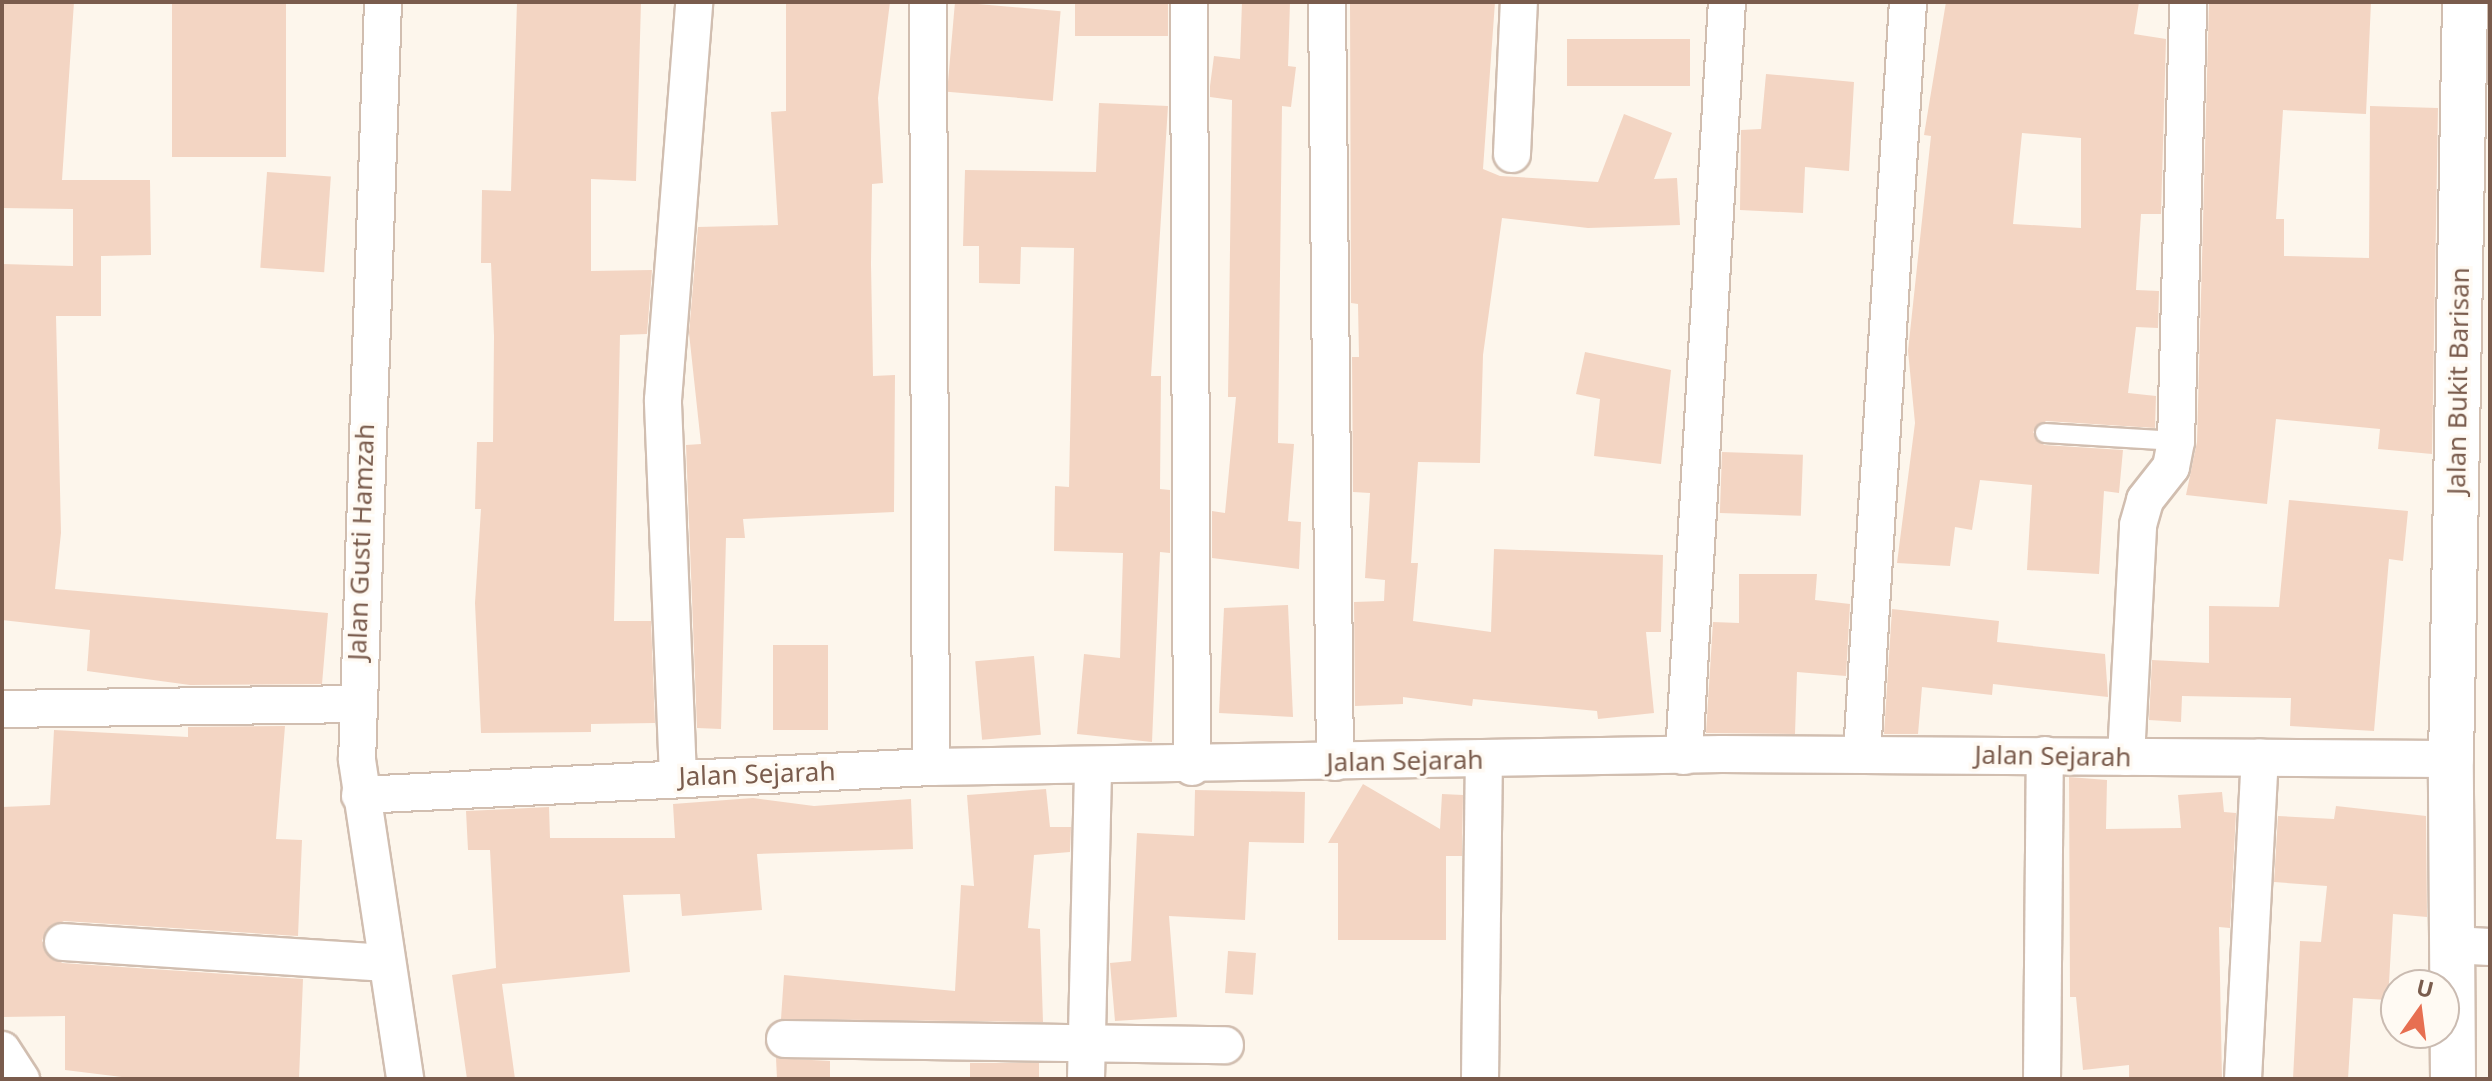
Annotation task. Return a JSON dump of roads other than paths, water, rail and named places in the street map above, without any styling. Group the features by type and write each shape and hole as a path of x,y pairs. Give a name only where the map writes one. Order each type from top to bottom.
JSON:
{"street":[{"name":"Jalan Gusti Hamzah","path":"383,2 357,704 360,795 384,963 405,1079"},
{"path":"678,777 663,400 694,2"},
{"path":"928,2 931,767"},
{"path":"1189,2 1192,767"},
{"path":"1327,2 1335,762"},
{"path":"1512,154 1519,2"},
{"path":"1684,756 1727,2"},
{"path":"1862,754 1908,2"},
{"path":"2126,757 2138,525 2145,500 2171,467 2176,441 2188,2"},
{"name":"Jalan Bukit Barisan","path":"2453,1079 2471,946 2451,759 2473,9"},
{"path":"2,709 357,704"},
{"name":"Jalan Sejarah","path":"360,795 678,777 931,767 1093,769 1862,754 2451,759"},
{"path":"2042,1079 2045,755"},
{"path":"2243,1079 2260,757"},
{"path":"1480,1079 1484,760"},
{"path":"1087,1062 1093,769"},
{"path":"63,942 384,963"},
{"path":"785,1039 1087,1062 1225,1045"},
{"path":"2,1050 21,1079"}],"lane":[{"path":"2045,433 2176,441"}]}
